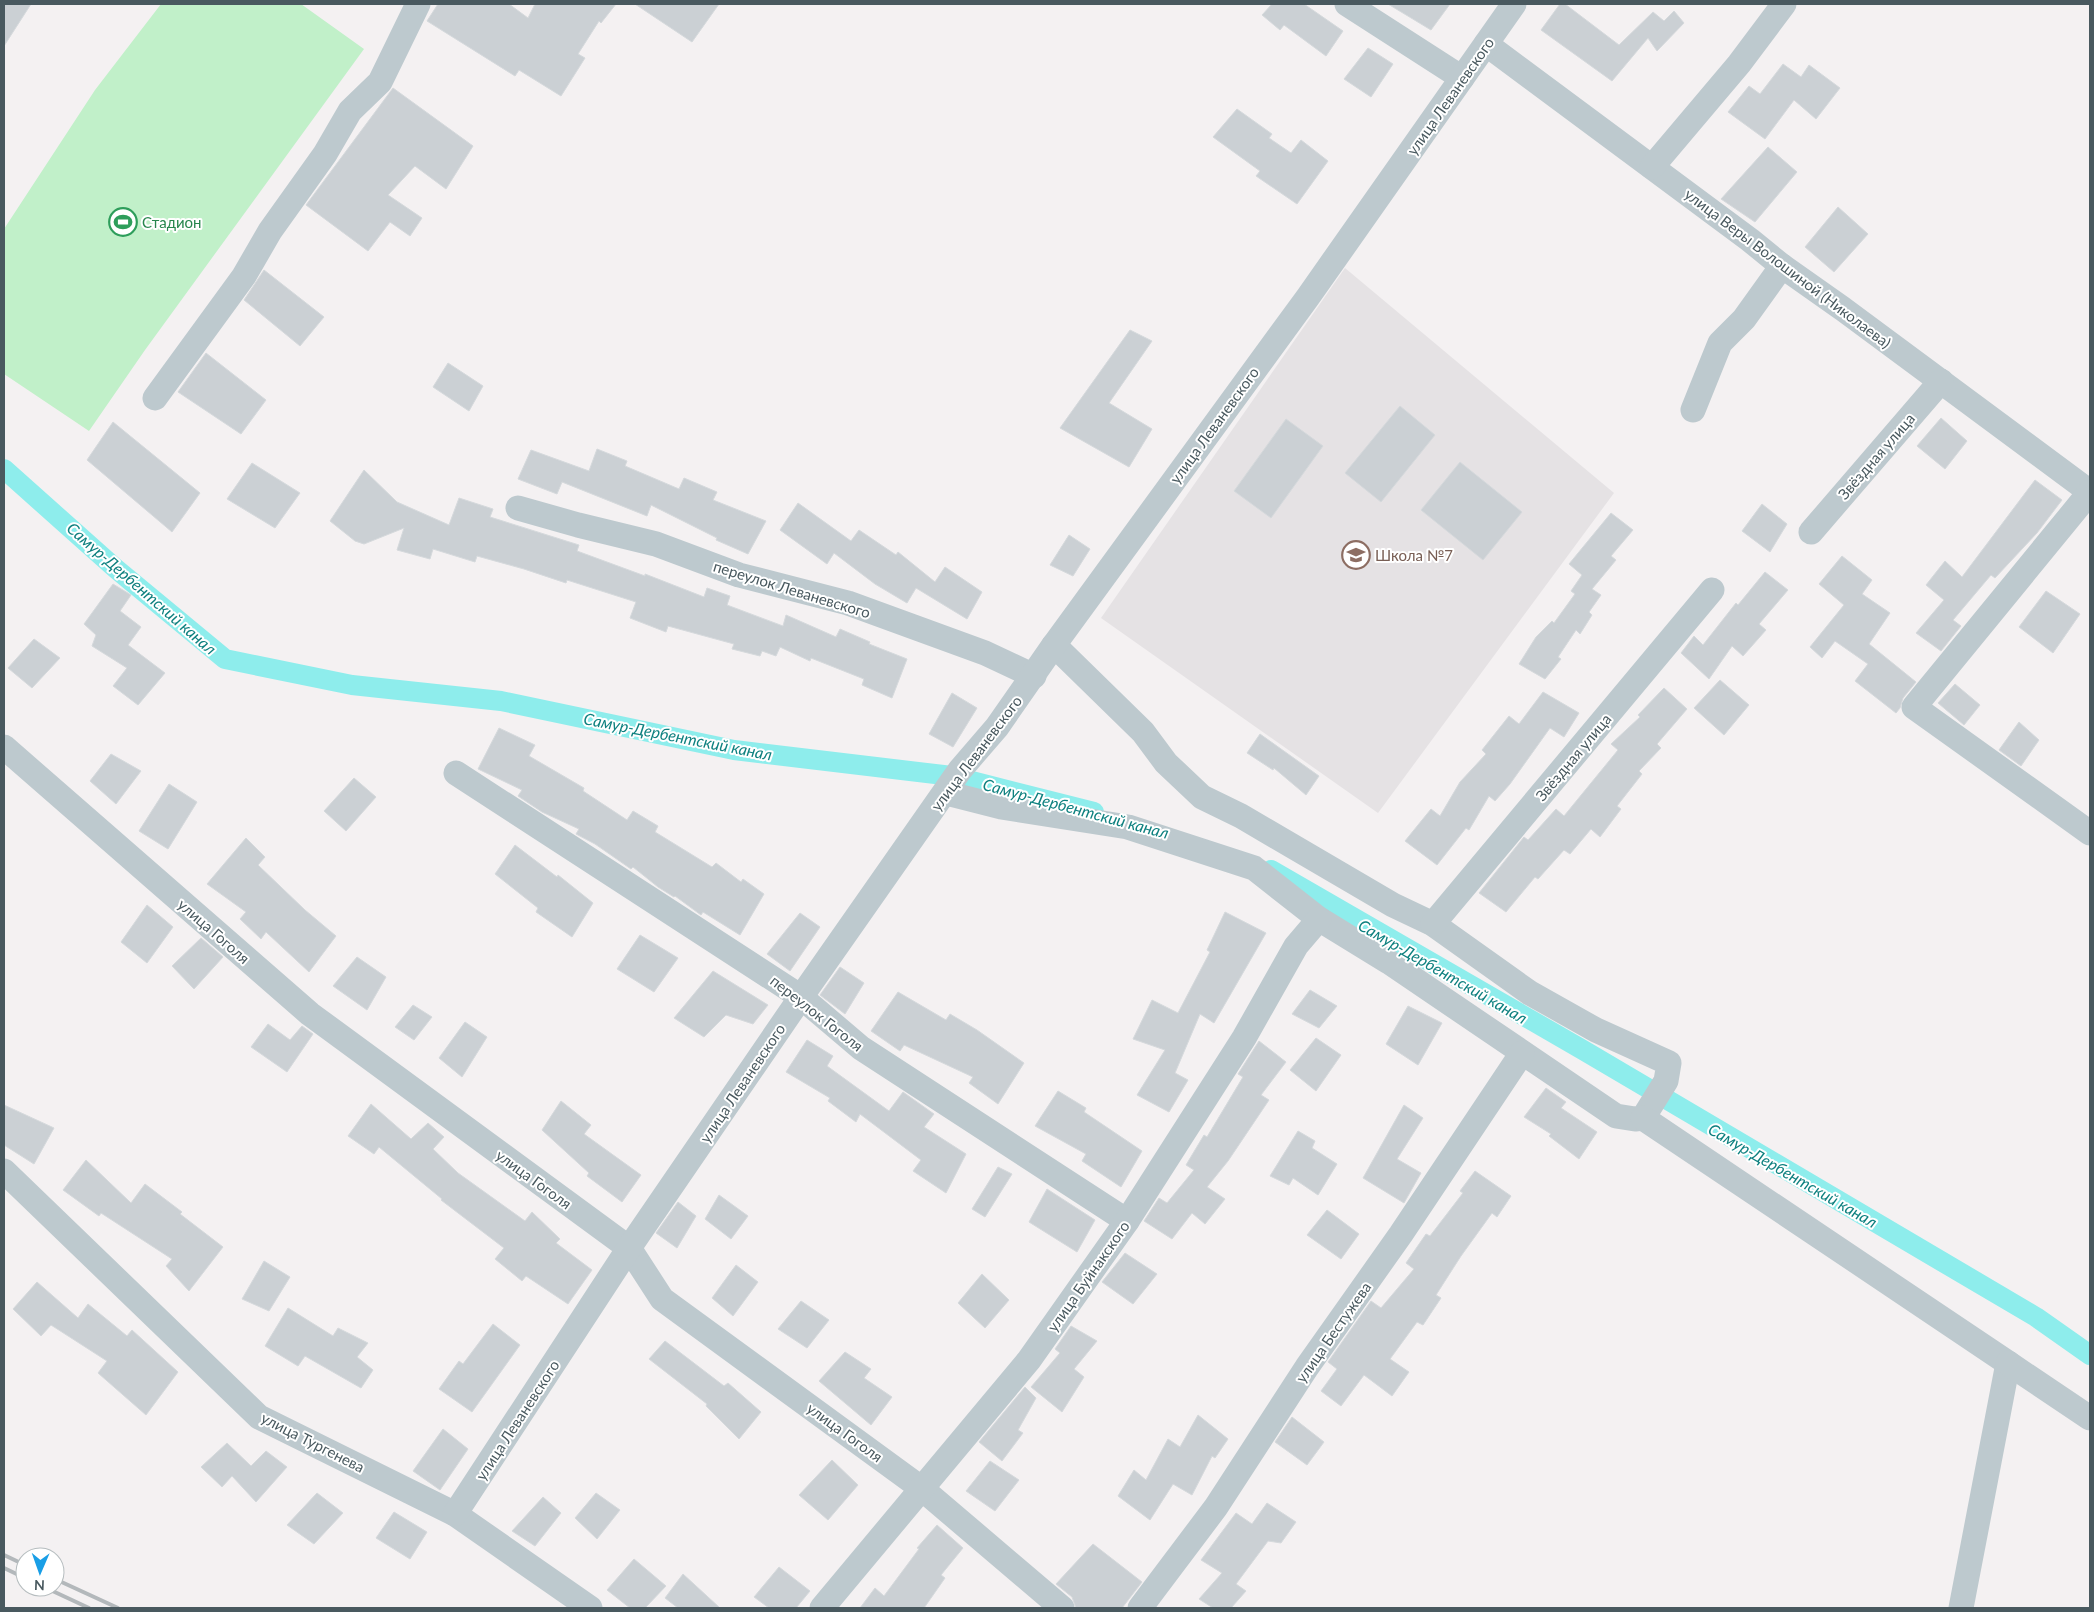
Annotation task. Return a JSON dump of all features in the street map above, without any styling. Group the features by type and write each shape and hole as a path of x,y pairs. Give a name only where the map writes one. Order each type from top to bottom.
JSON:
{"street":[{"path":"155,398 244,276 270,230 325,154 350,111 380,82 418,4"},
{"path":"1347,4 1462,78"},
{"name":"улица Леваневского","path":"456,1514 629,1248 801,997 953,782 997,727 1034,676 1054,644 1308,297 1514,4"},
{"path":"1652,167 1739,64 1784,4"},
{"name":"улица Веры Волошиной (Николаева)","path":"1486,44 1750,240 1782,266 2090,492"},
{"path":"1693,410 1720,344 1744,318 1782,266"},
{"name":"Звёздная улица","path":"1812,532 1941,381"},
{"path":"2090,492 1914,706 2090,833"},
{"name":"переулок Леваневского","path":"518,508 578,526 656,544 739,576 848,603 985,653 1034,676"},
{"name":"Звёздная улица","path":"1433,924 1712,590"},
{"path":"953,782 1001,806 1128,827 1254,868 1319,919 1389,962 1616,1116 1635,1119 1646,1113 1666,1081 1669,1064 1596,1030 1530,993 1433,924 1393,905 1266,830 1202,796 1166,763 1142,732 1054,644"},
{"name":"улица Гоголя","path":"4,747 310,1014 629,1248 662,1300 921,1488 1062,1608"},
{"name":"переулок Гоголя","path":"456,773 801,997 861,1048 1127,1221"},
{"name":"улица Буйнакского","path":"822,1608 1029,1360 1127,1221 1244,1038 1296,946 1319,919"},
{"name":"улица Бестужева","path":"1140,1608 1216,1507 1307,1367 1401,1234 1522,1054"},
{"path":"1646,1113 2090,1418"},
{"name":"улица Тургенева","path":"4,1171 260,1417 456,1514 590,1608"},
{"path":"1961,1608 2008,1363"}],"shaded area":[{"name":"Школа №7","path":"1345,268 1614,493 1378,813 1101,618"}],"green space":[{"name":"Стадион","path":"161,4 301,4 364,49 145,350 89,431 4,374 4,229 95,90"}],"building":[{"path":"4,4 31,4 4,46"},
{"path":"438,4 509,4 528,18 535,4 616,4 601,23 599,21 578,54 585,58 561,96 519,70 515,76 427,21"},
{"path":"635,4 719,4 692,42"},
{"path":"1272,4 1304,4 1343,31 1326,56 1284,25 1280,30 1262,15"},
{"path":"1388,4 1450,4 1431,30"},
{"path":"1560,4 1565,4 1619,45 1653,12 1664,21 1674,11 1684,23 1657,51 1648,38 1612,81 1541,30"},
{"path":"1368,48 1393,64 1371,97 1344,79"},
{"path":"1783,64 1801,77 1809,65 1840,88 1816,119 1794,100 1765,139 1728,112 1749,86 1760,94"},
{"path":"393,88 473,146 446,189 415,166 388,195 422,218 410,236 390,222 368,251 306,205"},
{"path":"1237,109 1272,134 1269,138 1291,153 1301,140 1328,161 1297,204 1256,176 1260,171 1213,137"},
{"path":"1768,147 1797,172 1755,222 1721,199"},
{"path":"1838,207 1868,234 1834,272 1805,247"},
{"path":"264,270 324,317 300,346 244,300"},
{"path":"1130,330 1152,341 1109,403 1152,429 1129,467 1060,428"},
{"path":"206,353 266,400 241,434 178,392"},
{"path":"448,363 483,386 469,411 433,387"},
{"path":"1400,406 1435,435 1381,502 1345,473"},
{"path":"1941,418 1967,441 1945,469 1917,446"},
{"path":"1286,419 1323,446 1271,518 1234,491"},
{"path":"113,422 200,493 172,532 87,460"},
{"path":"597,449 627,461 625,466 679,489 684,478 717,492 713,500 766,521 748,554 716,540 717,538 651,505 647,516 562,482 557,494 518,479 531,450 589,471"},
{"path":"1460,462 1522,512 1483,560 1421,510"},
{"path":"252,463 300,493 275,528 227,499"},
{"path":"364,470 397,502 449,525 459,498 493,509 490,517 579,545 577,551 645,576 645,574 704,597 707,588 730,596 727,605 783,626 786,615 836,637 840,629 870,642 869,644 907,659 892,698 862,685 864,679 811,658 810,661 780,647 776,656 762,651 760,656 732,649 734,644 668,626 666,632 630,618 636,602 567,580 566,583 477,556 475,562 433,549 430,559 397,550 404,528 364,544 355,541 330,521"},
{"path":"2035,480 2062,500 2037,533 1995,578 1991,575 1953,620 1961,626 1941,651 1916,633 1944,600 1926,585 1945,561 1962,577"},
{"path":"798,503 851,541 859,530 896,555 898,552 935,582 945,567 982,592 967,619 916,588 907,603 875,584 834,553 827,564 780,530"},
{"path":"1762,504 1787,524 1770,552 1742,531"},
{"path":"1611,513 1633,530 1611,556 1616,560 1592,589 1601,595 1589,612 1592,615 1580,634 1576,630 1558,657 1561,659 1545,679 1519,664 1536,637 1552,621 1554,623 1575,594 1571,591 1582,575 1569,564"},
{"path":"1069,535 1090,549 1073,576 1050,565"},
{"path":"1842,556 1872,580 1862,594 1890,613 1869,644 1916,682 1903,698 1900,708 1896,713 1855,681 1868,664 1835,641 1822,658 1810,647 1844,605 1819,584"},
{"path":"1765,572 1788,590 1759,624 1766,630 1743,656 1732,646 1709,679 1681,653 1694,636 1703,645 1736,603 1738,605"},
{"path":"113,584 131,595 120,611 141,627 128,645 165,673 138,705 113,686 127,668 92,646 96,635 84,624"},
{"path":"2046,591 2080,614 2053,653 2019,627"},
{"path":"34,639 60,658 32,688 8,668"},
{"path":"1720,680 1749,705 1724,735 1694,708"},
{"path":"1955,684 1980,705 1964,725 1938,703"},
{"path":"1664,688 1687,709 1657,744 1661,748 1639,771 1642,774 1617,806 1621,809 1600,837 1591,829 1570,854 1564,850 1538,879 1535,877 1506,912 1479,893 1524,837 1528,840 1556,809 1564,816 1618,750 1611,744 1640,717 1638,715"},
{"path":"1543,692 1579,713 1564,737 1550,728 1510,784 1495,801 1489,796 1469,830 1466,828 1437,865 1405,841 1431,809 1440,816 1460,782 1486,754 1482,750 1509,716 1519,724"},
{"path":"952,693 977,708 953,747 929,734"},
{"path":"2019,722 2039,740 2021,766 1999,750"},
{"path":"499,728 535,745 529,756 584,788 583,791 627,820 633,811 658,826 655,832 712,867 716,863 741,882 743,879 764,894 740,935 703,912 701,915 675,896 658,887 633,867 631,869 595,844 576,834 579,829 542,812 518,796 522,790 478,769"},
{"path":"1260,734 1319,776 1306,795 1274,768 1273,770 1247,753"},
{"path":"111,754 141,771 116,804 90,781"},
{"path":"354,778 376,797 346,831 324,811"},
{"path":"169,784 197,802 168,849 139,831"},
{"path":"246,838 265,857 258,865 305,910 336,936 309,972 266,932 261,939 240,919 246,912 207,884"},
{"path":"515,845 557,877 558,875 593,903 572,937 536,912 538,908 495,874"},
{"path":"147,905 173,927 147,963 121,942"},
{"path":"1225,912 1266,933 1214,1023 1200,1014 1175,1073 1188,1080 1169,1112 1137,1095 1165,1050 1133,1039 1152,1000 1178,1013 1210,952 1207,950"},
{"path":"800,913 820,927 790,971 767,954"},
{"path":"640,935 678,958 654,992 617,969"},
{"path":"201,938 223,957 194,989 172,966"},
{"path":"357,957 386,977 367,1010 333,986"},
{"path":"840,967 864,983 845,1014 820,995"},
{"path":"713,971 768,1005 753,1024 726,1015 704,1037 674,1018"},
{"path":"1310,990 1337,1006 1319,1028 1292,1014"},
{"path":"898,992 946,1020 950,1014 977,1030 1024,1063 998,1104 969,1083 973,1077 904,1045 900,1051 871,1031"},
{"path":"413,1005 432,1017 414,1040 395,1027"},
{"path":"1408,1006 1442,1023 1418,1065 1386,1044"},
{"path":"465,1022 487,1037 462,1077 439,1058"},
{"path":"268,1024 290,1040 302,1026 313,1034 287,1072 251,1047"},
{"path":"1316,1038 1341,1055 1316,1091 1290,1070"},
{"path":"807,1040 833,1056 827,1066 889,1111 903,1092 934,1114 924,1127 966,1154 946,1193 913,1171 921,1160 860,1114 856,1122 828,1101 830,1098 786,1072"},
{"path":"1259,1041 1286,1062 1261,1095 1269,1100 1228,1161 1207,1187 1225,1199 1205,1224 1192,1213 1172,1239 1144,1221 1159,1198 1167,1203 1194,1170 1186,1165 1204,1135 1207,1137 1243,1077 1238,1074"},
{"path":"1546,1088 1566,1102 1561,1108 1597,1132 1579,1159 1549,1136 1551,1134 1524,1117"},
{"path":"1058,1091 1086,1108 1084,1112 1142,1151 1121,1187 1082,1161 1086,1154 1035,1126"},
{"path":"561,1101 591,1125 584,1134 641,1175 622,1202 587,1176 589,1173 542,1130"},
{"path":"371,1104 411,1139 428,1123 444,1137 433,1149 458,1173 525,1221 532,1212 560,1239 556,1243 592,1270 568,1304 526,1276 522,1281 495,1259 504,1248 441,1200 379,1147 374,1154 348,1136"},
{"path":"4,1105 54,1128 34,1164 4,1145"},
{"path":"1404,1105 1423,1118 1397,1159 1421,1173 1404,1203 1363,1178"},
{"path":"1298,1131 1315,1141 1312,1148 1337,1164 1318,1195 1293,1178 1289,1185 1270,1176"},
{"path":"86,1160 131,1203 145,1184 223,1247 189,1291 166,1266 172,1259 101,1213 99,1216 63,1190"},
{"path":"998,1167 1012,1174 985,1217 972,1209"},
{"path":"1475,1171 1511,1196 1497,1217 1492,1213 1461,1256 1436,1295 1441,1298 1423,1325 1417,1322 1390,1359 1409,1372 1392,1396 1364,1375 1341,1406 1321,1391 1337,1369 1328,1362 1371,1301 1381,1308 1414,1269 1406,1263 1426,1234 1430,1236 1463,1193 1460,1191"},
{"path":"1047,1189 1095,1220 1077,1252 1029,1222"},
{"path":"719,1195 748,1216 731,1239 705,1219"},
{"path":"678,1202 696,1216 677,1248 656,1233"},
{"path":"1327,1210 1359,1234 1341,1259 1307,1235"},
{"path":"1125,1253 1157,1274 1133,1304 1102,1282"},
{"path":"264,1261 290,1277 269,1311 242,1299"},
{"path":"736,1265 758,1282 733,1316 712,1298"},
{"path":"982,1274 1009,1300 985,1328 958,1303"},
{"path":"37,1282 78,1318 88,1304 127,1336 132,1330 178,1372 146,1415 98,1373 107,1361 51,1325 41,1336 13,1309"},
{"path":"801,1301 829,1320 807,1348 778,1329"},
{"path":"288,1308 333,1336 338,1328 368,1343 357,1357 373,1370 361,1388 305,1356 298,1366 265,1346"},
{"path":"493,1324 520,1345 472,1412 439,1389 459,1361 463,1364"},
{"path":"1071,1326 1097,1341 1074,1369 1084,1377 1062,1412 1031,1387 1060,1353 1055,1349"},
{"path":"665,1341 724,1386 728,1383 761,1412 739,1439 706,1406 707,1404 649,1359"},
{"path":"845,1352 871,1369 864,1378 892,1397 871,1425 819,1381"},
{"path":"1025,1387 1036,1398 1018,1430 1023,1433 1002,1461 979,1442"},
{"path":"1198,1415 1228,1439 1215,1458 1212,1456 1192,1495 1173,1484 1150,1520 1118,1496 1134,1470 1146,1480 1168,1439 1180,1447"},
{"path":"1292,1417 1324,1442 1307,1465 1275,1442"},
{"path":"443,1429 468,1449 440,1490 413,1471"},
{"path":"227,1443 251,1466 266,1451 287,1467 256,1502 232,1476 222,1487 201,1467"},
{"path":"832,1460 858,1485 828,1520 799,1495"},
{"path":"990,1461 1019,1480 995,1511 966,1491"},
{"path":"317,1493 343,1513 314,1544 287,1525"},
{"path":"596,1493 620,1510 597,1539 575,1518"},
{"path":"543,1497 561,1513 535,1546 512,1531"},
{"path":"1267,1503 1296,1522 1281,1543 1268,1541 1236,1584 1246,1591 1231,1608 1213,1608 1199,1599 1222,1573 1201,1560 1236,1513 1252,1524"},
{"path":"394,1512 427,1532 410,1559 376,1538"},
{"path":"937,1525 963,1548 941,1575 945,1578 924,1608 860,1608 875,1588 884,1596 919,1549 917,1548"},
{"path":"1093,1544 1142,1582 1122,1608 1076,1608 1072,1597 1056,1584"},
{"path":"634,1559 666,1586 645,1608 630,1608 607,1590"},
{"path":"779,1567 810,1591 796,1608 769,1608 754,1597"},
{"path":"683,1574 720,1608 678,1608 665,1598"}],"waterway":[{"name":"Самур-Дербентский канал","path":"4,469 115,568 225,659 352,685 501,701 734,750 952,776 1094,812"},
{"name":"Самур-Дербентский канал","path":"1271,870 1583,1050 2036,1317 2090,1355"}],"railway":[{"path":"4,1555 15,1560"},
{"path":"4,1568 15,1573"},
{"path":"65,1584 118,1608"},
{"path":"65,1597 89,1608"}],"place":[{"name":"Стадион","path":"123,222"},
{"name":"Школа №7","path":"1356,555"}]}
